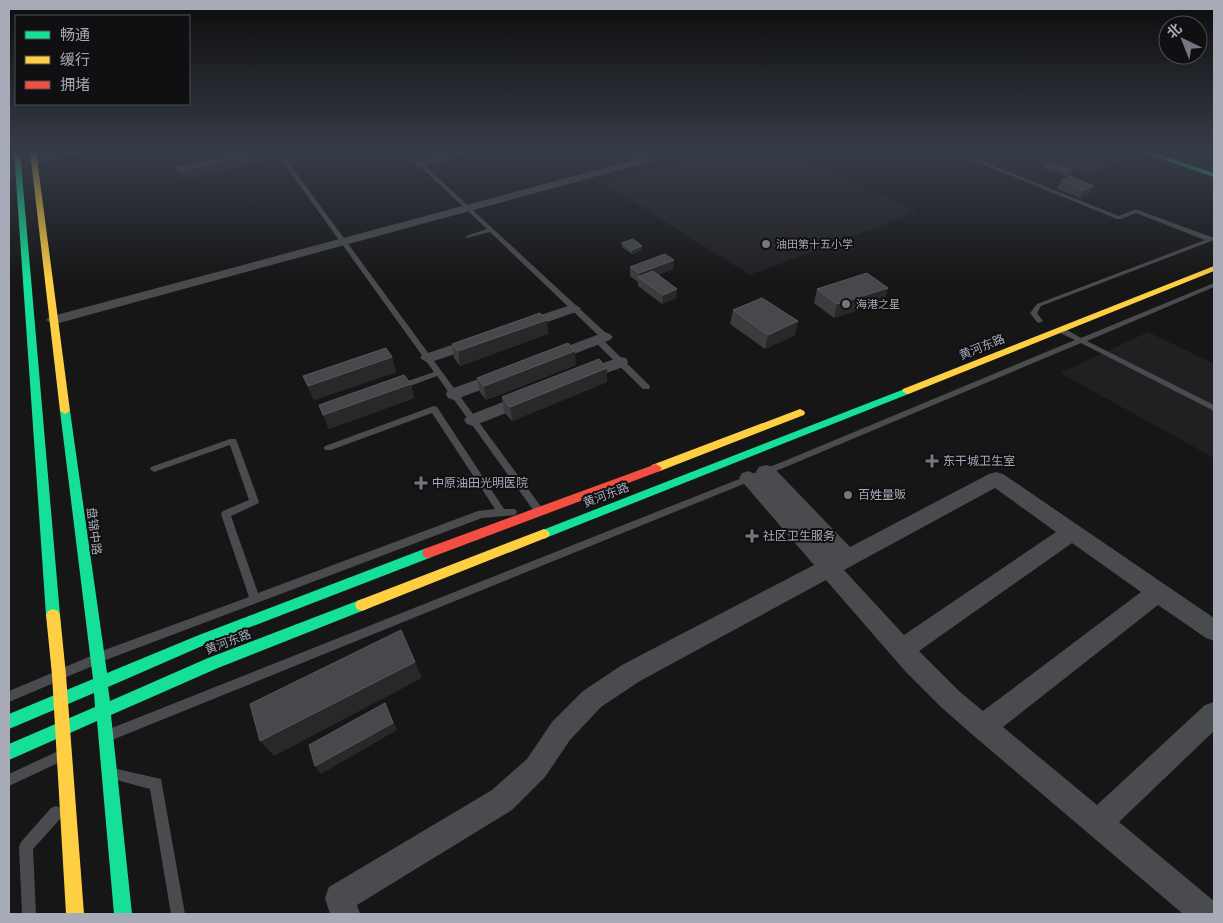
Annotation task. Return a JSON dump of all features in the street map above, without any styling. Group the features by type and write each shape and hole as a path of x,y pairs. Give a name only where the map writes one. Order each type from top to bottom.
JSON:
{"main road":[{"path":"15,194 59,675 61,728 67,753 67,802 75,914"},
{"name":"盘锦中路","path":"38,194 91,619 98,658 103,709 101,739 108,773 123,914"},
{"name":"黄河东路","path":"9,752 103,709 213,663 1061,330 1214,268"},
{"name":"黄河东路","path":"9,722 100,681 209,637 811,409"}],"street":[{"path":"54,320 522,194"},
{"path":"510,330 574,308"},
{"path":"428,358 492,336"},
{"path":"535,364 602,338"},
{"path":"565,383 620,362"},
{"path":"454,394 517,370"},
{"path":"473,420 537,394"},
{"path":"757,475 838,564 902,650 950,699 1206,914"},
{"path":"345,914 340,898 502,800 536,768 562,731 592,699 632,674 996,479 1214,631"},
{"path":"902,650 1072,532"},
{"path":"983,727 1158,592"},
{"path":"1098,823 1214,714"}],"lane":[{"path":"308,194 540,512"},
{"path":"452,194 574,308 602,338 620,362 646,387"},
{"path":"1059,194 1119,218 1136,210 1212,238"},
{"path":"468,237 491,230"},
{"path":"1038,321 1033,313 1039,305 1212,238"},
{"path":"101,739 757,475 1214,284"},
{"path":"1061,330 1214,408"},
{"path":"386,391 439,373"},
{"path":"328,448 434,409 502,513"},
{"path":"154,469 233,441 254,502 226,514 255,600"},
{"path":"9,696 98,658 481,514 540,512"},
{"path":"9,780 67,753"},
{"path":"108,773 156,784 178,914"},
{"path":"29,914 26,847 67,802"}],"shaded area":[{"name":"油田第十五小学","path":"621,194 879,194 917,212 750,275"},
{"path":"1148,332 1214,364 1214,458 1060,373"}],"building":[{"path":"633,239 642,246 632,250 622,243"},
{"path":"665,254 674,260 639,273 630,267"},
{"path":"653,271 677,289 663,295 638,277"},
{"path":"867,273 888,288 837,304 817,289"},
{"path":"762,298 798,321 768,335 733,310"},
{"path":"540,313 547,320 458,351 452,344"},
{"path":"568,343 575,351 484,386 477,378"},
{"path":"386,348 392,357 308,386 303,376"},
{"path":"599,359 607,368 510,407 502,397"},
{"path":"404,375 411,384 323,415 319,405"},
{"path":"401,630 415,662 260,741 250,704"},
{"path":"385,703 393,723 315,766 309,745"}],"traffic: fast":[{"path":"20,194 53,615"},
{"path":"544,534 907,391"},
{"path":"65,411 91,619 98,658 123,914"},
{"path":"9,722 204,639 428,553"},
{"path":"9,752 213,663 362,605"}],"traffic: slow":[{"path":"38,194 65,411"},
{"path":"907,391 1214,268"},
{"path":"656,468 800,413"},
{"path":"362,605 544,534"},
{"path":"53,615 59,675 75,914"}],"traffic: jam":[{"path":"428,553 656,468"}],"place":[{"name":"油田第十五小学","path":"766,244"},
{"name":"海港之星","path":"846,304"},
{"name":"东干城卫生室","path":"932,461"},
{"name":"中原油田光明医院","path":"421,483"},
{"name":"百姓量贩","path":"848,495"},
{"name":"社区卫生服务","path":"752,536"}]}
